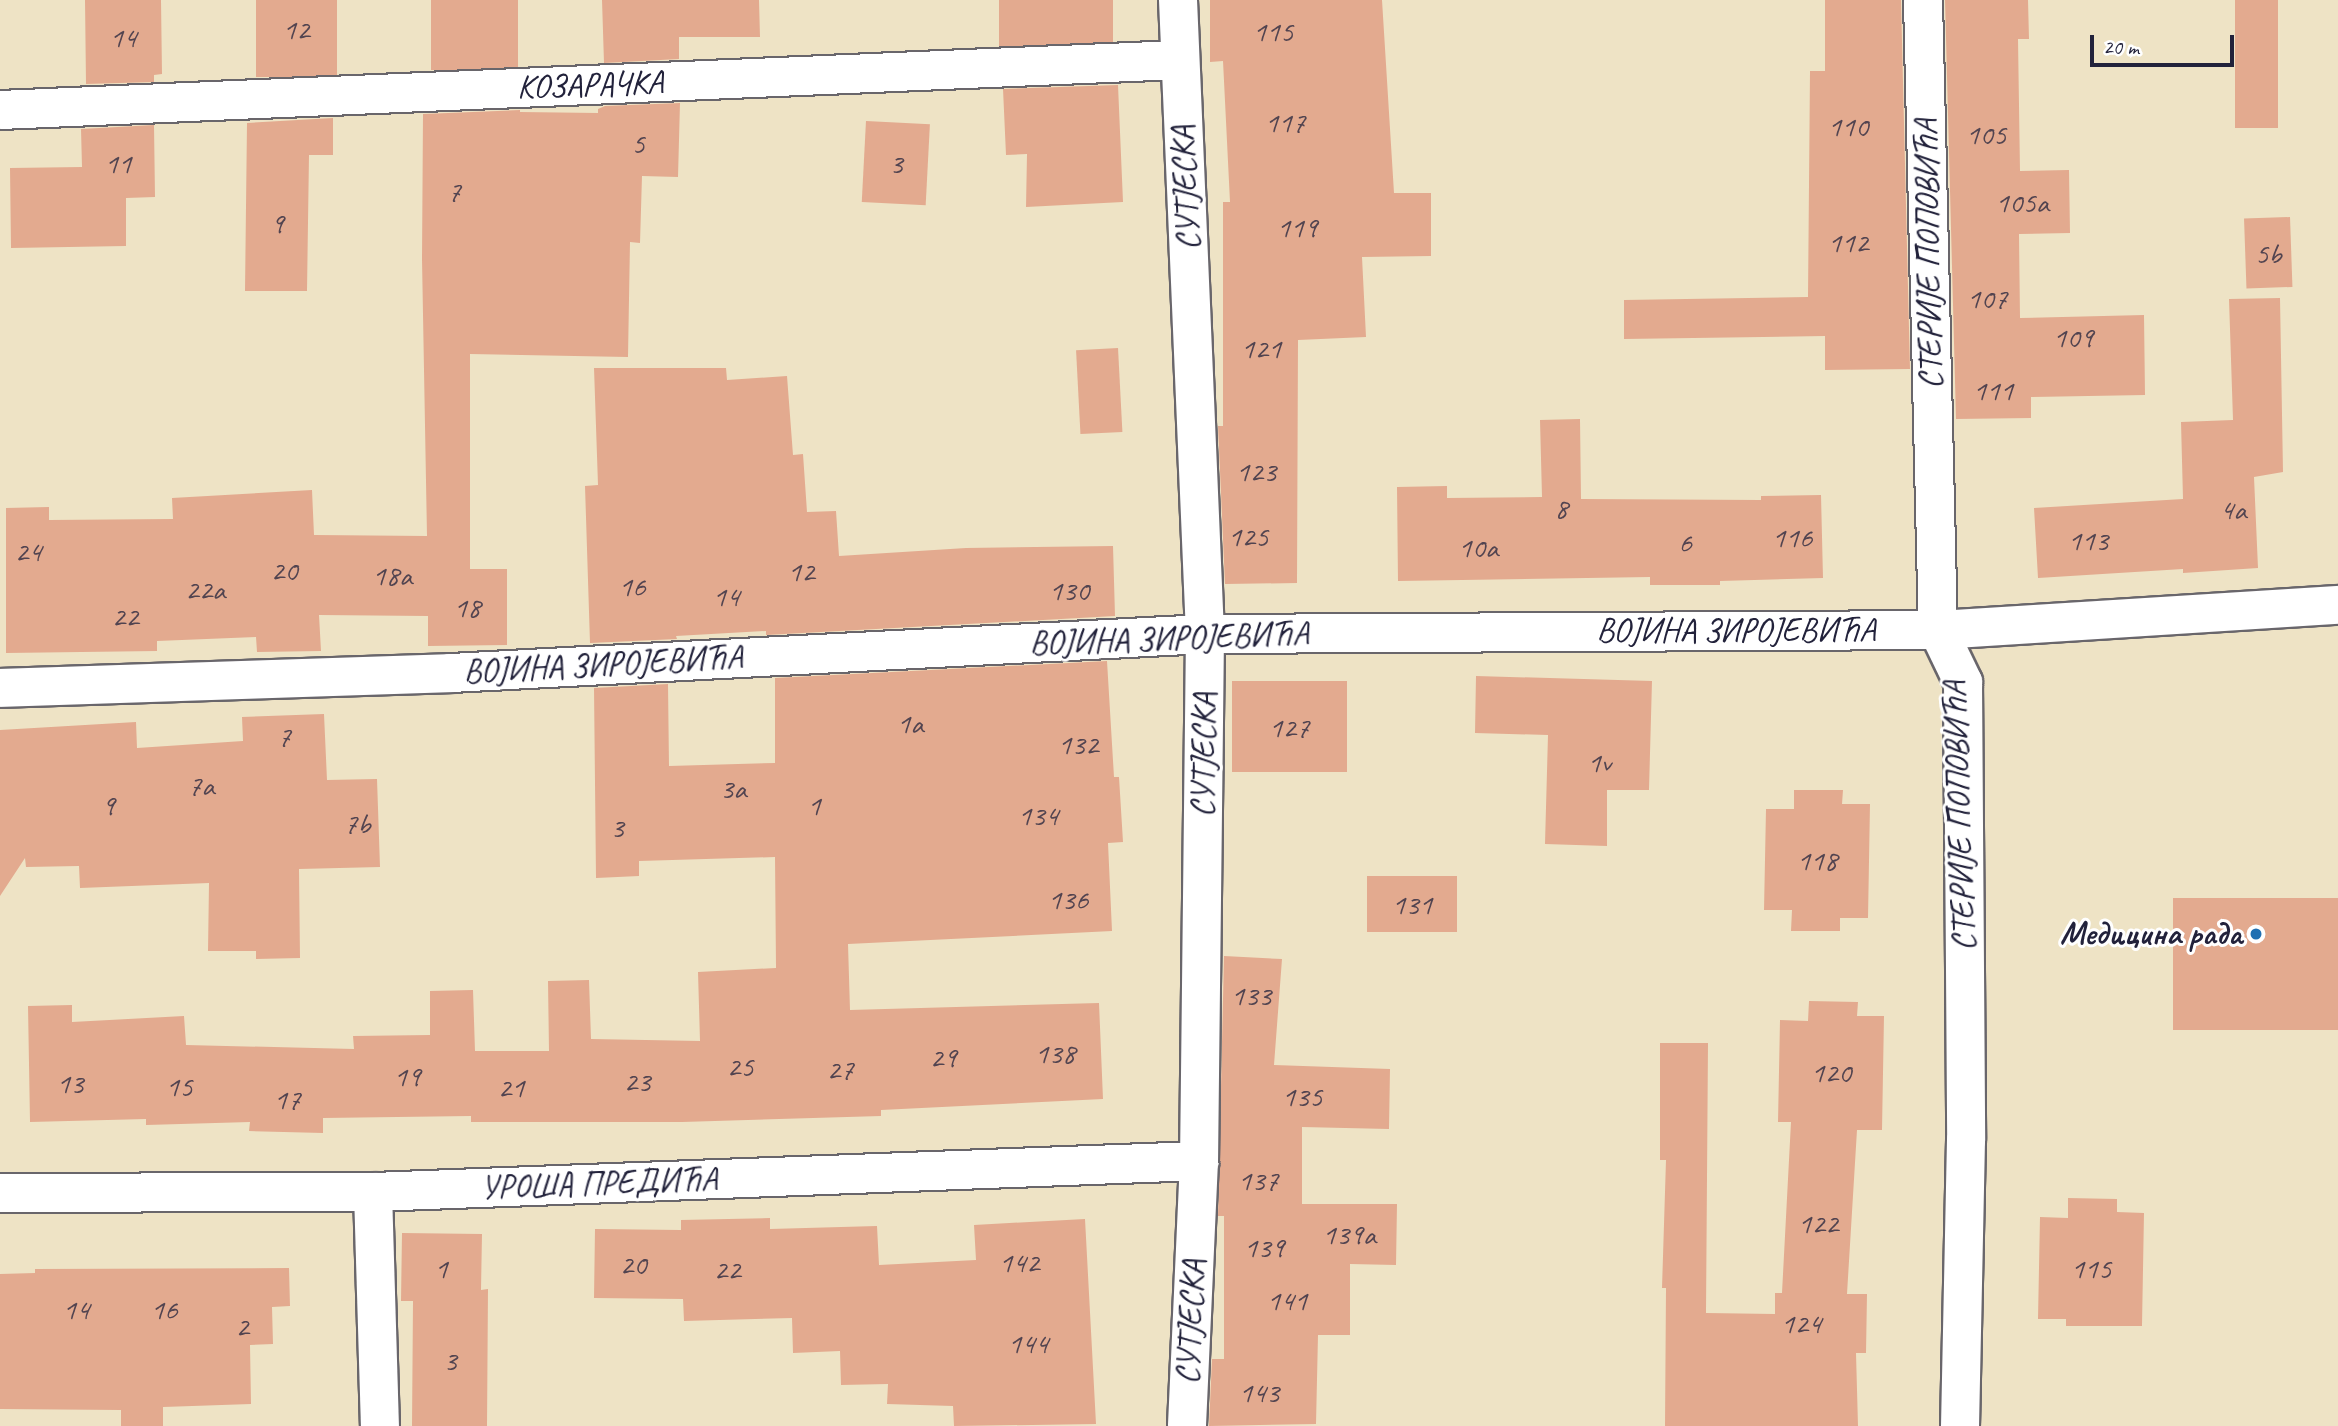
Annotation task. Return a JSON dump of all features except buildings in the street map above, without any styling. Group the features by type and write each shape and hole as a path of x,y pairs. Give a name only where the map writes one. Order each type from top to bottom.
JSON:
{"street":[{"name":"СУТЈЕСКА","path":"1178,0 1205,634 1199,1161 1187,1426"},
{"name":"СТЕРИЈЕ ПОПОВИЋА","path":"1923,0 1938,630 1963,682 1966,1140 1960,1426"},
{"name":"КОЗАРАЧКА","path":"0,110 1180,60"},
{"name":"ВОЈИНА ЗИРОЈЕВИЋА","path":"0,688 451,673 1205,634 1938,630 2338,605"},
{"name":"УРОША ПРЕДИЋА","path":"0,1194 373,1192 1199,1161"},
{"path":"373,1192 380,1426"}],"place":[{"name":"Медицина рада","path":"2256,934"}]}
